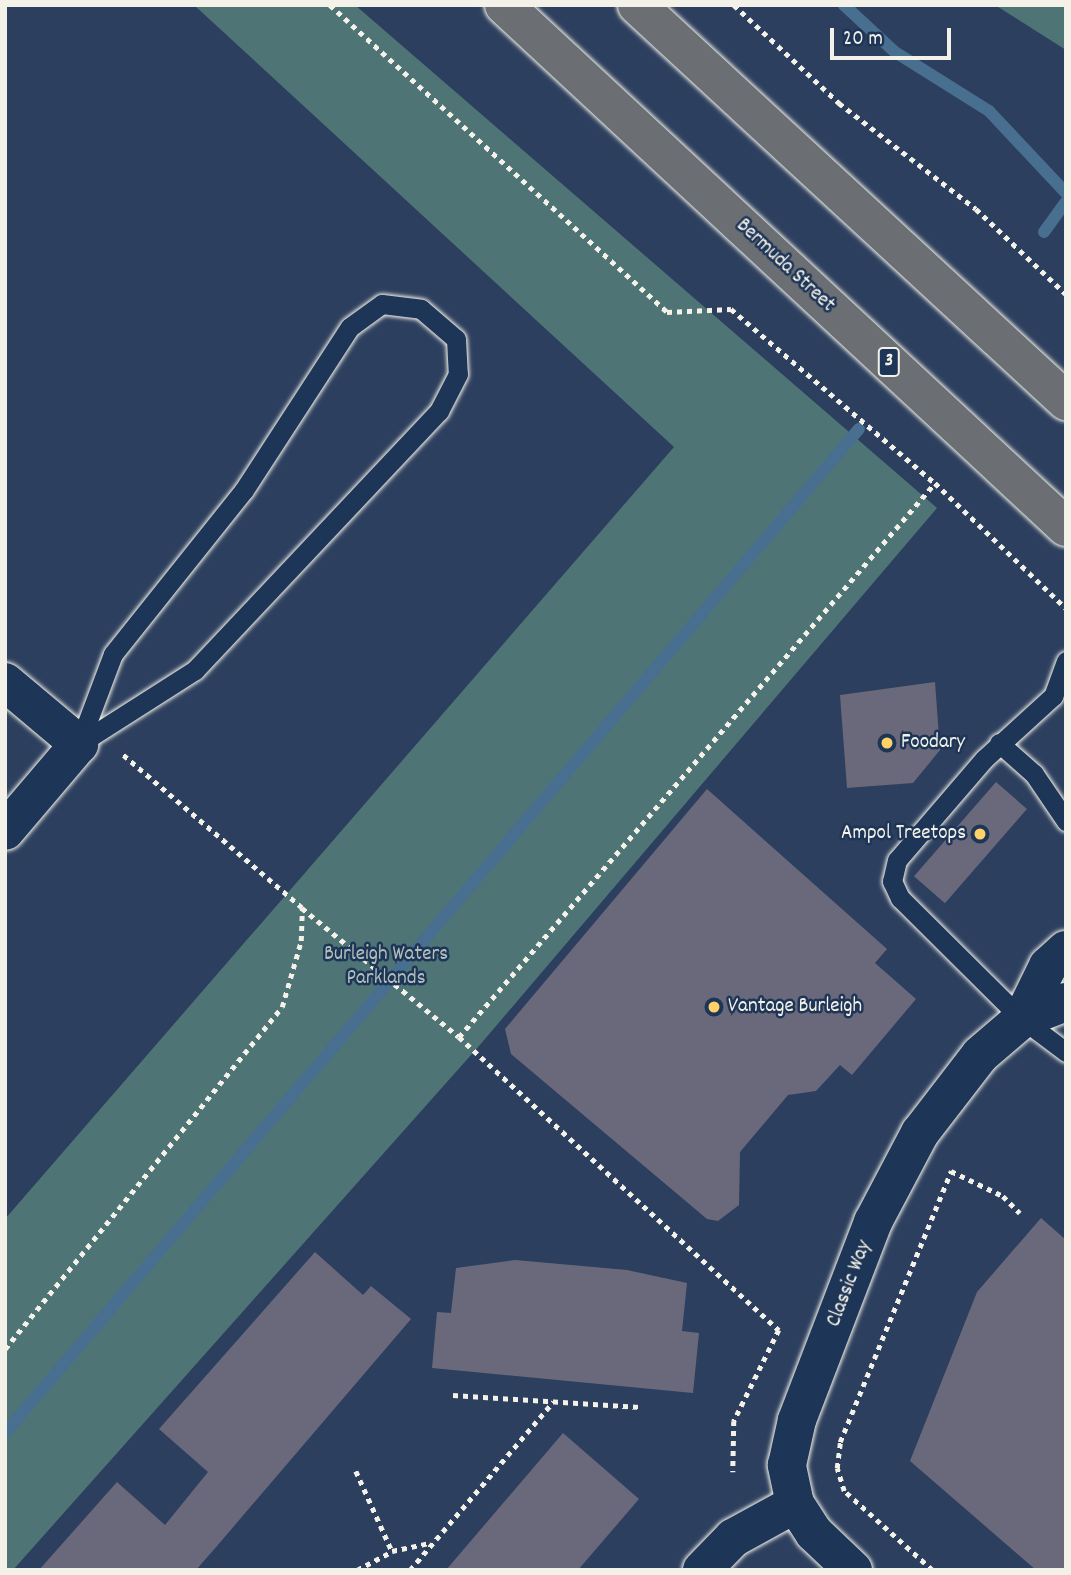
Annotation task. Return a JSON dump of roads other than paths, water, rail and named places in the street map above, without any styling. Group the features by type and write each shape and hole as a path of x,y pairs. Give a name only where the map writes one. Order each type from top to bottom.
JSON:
{"main road":[{"name":"Bermuda Street","path":"504,5 1066,527"},
{"path":"637,5 1066,401"}],"street":[{"path":"5,682 79,744 5,831"},
{"name":"Classic Way","path":"1022,1019 1048,966 1066,950"},
{"name":"Classic Way","path":"853,1570 814,1533 795,1504 787,1465 790,1441 873,1222 936,1110 980,1055 1022,1019 1066,1002"},
{"path":"702,1570 733,1538 795,1504"}],"lane":[{"path":"382,304 421,309 456,339 457,374 439,411 195,670 79,744 113,654 244,490 350,327 382,304"},
{"path":"1066,660 1053,696 999,743 897,860 892,881 900,898 1022,1019 1066,1052"},
{"path":"999,743 1034,774 1066,821"}],"waterway":[{"path":"844,5 895,52 989,111 1066,193"},
{"path":"1044,232 1066,202"},
{"path":"5,1433 859,429"}],"place":[{"name":"Foodary","path":"887,743"},
{"name":"Ampol Treetops","path":"980,834"},
{"name":"Vantage Burleigh","path":"714,1007"}],"park label":[{"name":"Burleigh Waters Parklands","path":"386,967"}]}
